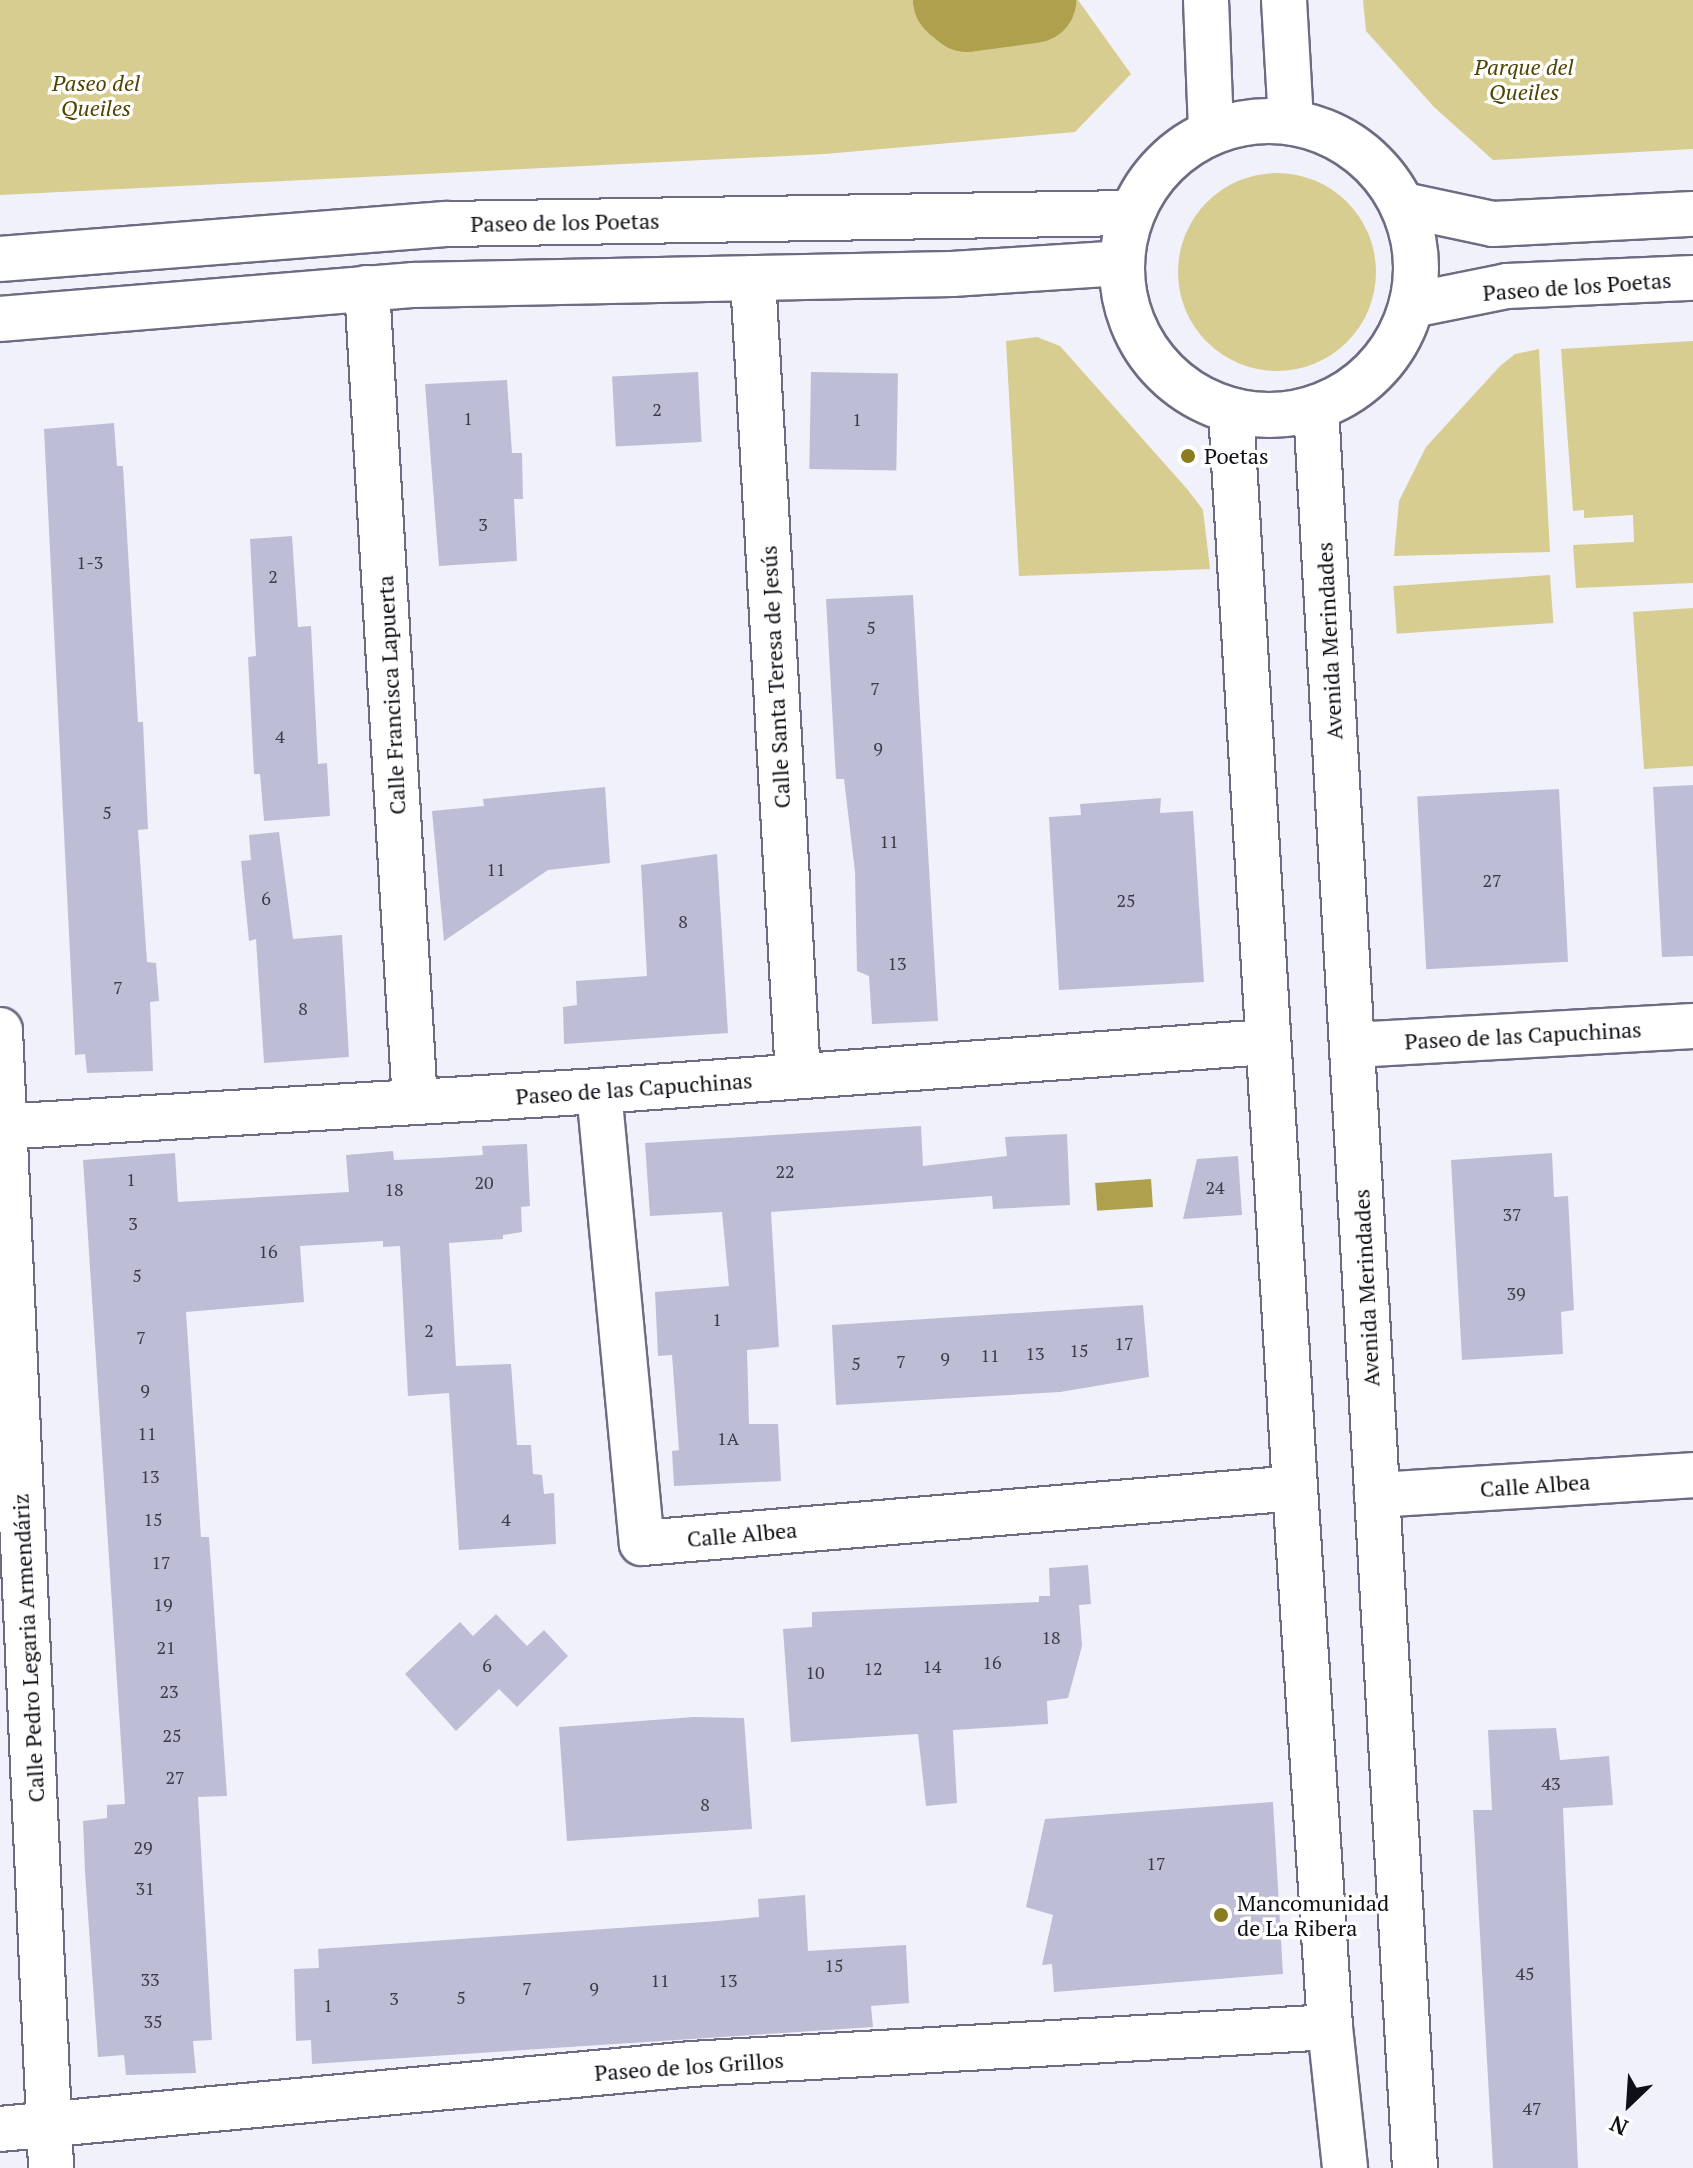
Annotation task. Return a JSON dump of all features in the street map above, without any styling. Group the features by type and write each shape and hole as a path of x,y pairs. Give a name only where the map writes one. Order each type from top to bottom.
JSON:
{"street":[{"path":"1206,0 1211,131"},
{"path":"1284,0 1291,122"},
{"path":"1250,121 1291,122 1337,136 1376,166 1404,205 1417,255 1413,305 1393,350 1359,385 1316,408 1273,416 1231,411 1186,390 1151,356 1128,312 1121,263 1131,213 1150,179 1178,151 1211,131 1250,121"},
{"path":"1404,205 1493,224 1693,214"},
{"name":"Paseo de los Poetas","path":"0,259 446,224 1131,213"},
{"path":"0,319 367,288 952,274 1121,263"},
{"name":"Calle Santa Teresa de Jesús","path":"753,278 798,1076"},
{"name":"Paseo de los Poetas","path":"1413,305 1507,286 1693,278"},
{"name":"Calle Francisca Lapuerta","path":"367,288 415,1102"},
{"name":"Avenida Merindades","path":"1316,408 1415,2168"},
{"path":"1231,411 1295,1488 1330,2027 1345,2168"},
{"name":"Paseo de las Capuchinas","path":"1353,1045 1693,1026"},
{"name":"Calle Pedro Legaria Armendáriz","path":"0,1030 50,2147"},
{"name":"Paseo de las Capuchinas","path":"2,1127 599,1091 1267,1042"},
{"name":"Calle Albea","path":"599,1091 642,1543 1295,1488"},
{"name":"Calle Albea","path":"1377,1495 1693,1475"},
{"name":"Paseo de los Grillos","path":"0,2129 50,2147 691,2064 1330,2027"}],"green space":[{"name":"Paseo del Queiles","path":"0,0 1078,0 1131,74 1075,132 825,154 0,195"},
{"name":"Parque del Queiles","path":"1363,0 1693,0 1693,149 1493,160 1434,107 1366,31"},
{"path":"1277,173 1315,181 1347,202 1368,234 1376,272 1368,310 1347,342 1315,363 1277,371 1239,363 1207,342 1186,310 1178,272 1186,234 1207,202 1239,181"},
{"path":"1037,337 1060,346 1203,510 1210,569 1019,576 1006,341"},
{"path":"1693,341 1693,583 1576,588 1573,545 1634,542 1633,515 1584,518 1584,510 1573,511 1561,349"},
{"path":"1539,349 1550,552 1394,556 1399,501 1426,447 1500,366 1515,354"},
{"path":"1550,575 1553,623 1397,634 1393,586"},
{"path":"1693,608 1693,766 1644,769 1633,612"}],"shaded area":[{"path":"1151,1179 1153,1207 1097,1211 1095,1183"}],"building":[{"path":"698,372 702,442 616,446 612,377"},
{"path":"811,372 898,374 896,471 809,469"},
{"path":"507,380 512,453 522,453 523,499 514,499 517,561 439,566 425,384"},
{"path":"114,423 117,466 123,466 138,722 143,722 148,829 138,830 147,962 156,963 159,1001 150,1002 153,1071 87,1073 85,1054 75,1055 44,429"},
{"path":"292,536 298,627 311,626 318,764 327,763 330,816 264,821 260,774 254,774 248,657 256,656 250,539"},
{"path":"913,595 938,1021 872,1024 869,976 857,971 855,872 844,779 836,779 826,599"},
{"path":"1693,785 1693,956 1662,957 1653,787"},
{"path":"605,787 610,863 548,870 444,941 432,811 484,806 483,799"},
{"path":"1559,789 1568,962 1426,969 1417,796"},
{"path":"1161,798 1160,813 1193,811 1204,982 1059,990 1049,817 1081,815 1080,804"},
{"path":"279,832 293,939 342,935 349,1057 264,1063 256,939 249,941 241,861 251,860 249,835"},
{"path":"717,854 728,1033 564,1044 563,1007 577,1005 576,981 647,976 641,865"},
{"path":"921,1126 923,1166 1007,1156 1005,1137 1067,1134 1070,1205 993,1209 992,1196 771,1212 779,1347 747,1350 749,1424 778,1424 781,1481 674,1486 672,1451 679,1450 672,1355 658,1356 655,1292 729,1286 722,1212 650,1216 645,1143"},
{"path":"527,1144 530,1206 521,1207 522,1232 503,1235 503,1239 449,1243 456,1366 511,1364 517,1445 531,1445 533,1474 542,1475 544,1494 554,1493 556,1544 459,1550 449,1393 408,1396 400,1246 383,1247 383,1241 300,1246 304,1302 186,1312 201,1537 209,1537 227,1796 198,1797 212,2040 193,2041 196,2073 126,2075 124,2055 98,2057 85,1872 83,1821 107,1818 107,1805 125,1804 83,1160 175,1153 178,1202 349,1192 346,1155 393,1151 394,1160 437,1158 483,1155 482,1146"},
{"path":"1552,1153 1554,1197 1568,1196 1574,1310 1561,1312 1563,1354 1462,1360 1451,1160"},
{"path":"1238,1156 1242,1215 1183,1219 1197,1159"},
{"path":"1143,1305 1149,1377 1060,1392 836,1405 832,1325"},
{"path":"1088,1565 1091,1604 1079,1605 1082,1646 1068,1698 1047,1701 1048,1724 953,1730 957,1803 926,1806 918,1734 791,1742 783,1629 812,1627 812,1612 1039,1602 1039,1596 1050,1596 1049,1568"},
{"path":"496,1614 527,1646 544,1630 568,1656 517,1707 499,1689 456,1731 405,1674 460,1622 473,1636"},
{"path":"694,1717 744,1718 752,1829 567,1841 559,1727"},
{"path":"1556,1728 1560,1760 1609,1756 1613,1805 1563,1808 1578,2168 1493,2168 1473,1810 1492,1810 1488,1730"},
{"path":"1273,1802 1283,1974 1054,1992 1052,1964 1042,1965 1053,1915 1026,1907 1045,1819"},
{"path":"805,1895 808,1951 906,1945 909,2003 871,2006 873,2027 312,2064 311,2040 296,2041 294,1969 319,1968 318,1949 759,1917 758,1899"}],"waterway":[{"path":"956,0 967,9 1033,0"}],"place":[{"name":"Poetas","path":"1188,456"},
{"name":"Mancomunidad de La Ribera","path":"1221,1915"}]}
